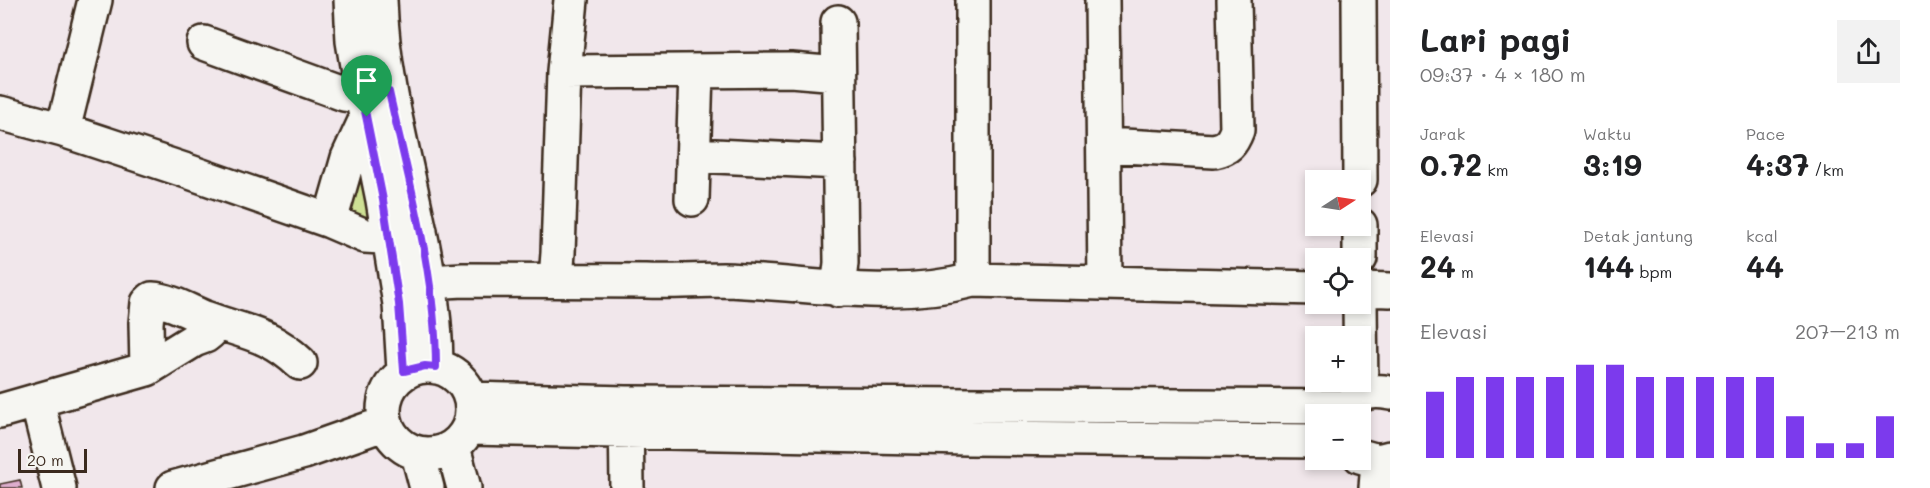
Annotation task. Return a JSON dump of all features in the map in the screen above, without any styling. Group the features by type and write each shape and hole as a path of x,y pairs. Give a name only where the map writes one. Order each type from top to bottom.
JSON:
{"street":[{"path":"63,130 95,0"},
{"path":"351,0 353,41 420,231 436,337 436,367"},
{"path":"380,0 373,102 387,236 399,304 404,371"},
{"path":"556,279 564,72 571,0"},
{"path":"973,0 973,280"},
{"path":"1102,0 1106,283"},
{"path":"1105,145 1214,151 1226,149 1233,142 1237,130 1234,0"},
{"path":"1359,0 1360,170"},
{"path":"838,22 841,263 838,290"},
{"path":"204,43 323,87 373,102"},
{"path":"564,72 791,70 838,74"},
{"path":"692,199 696,72"},
{"path":"330,221 348,158 373,102"},
{"path":"0,113 63,130 330,221 370,237 420,231"},
{"path":"694,155 840,162"},
{"path":"429,282 556,279 646,282 722,280 778,283 838,290 923,290 973,280 1305,288"},
{"path":"1371,290 1390,290"},
{"path":"147,369 146,322 150,300 156,299 259,335 277,344 300,363"},
{"path":"464,488 464,425 466,388 448,370 425,366 404,371 390,388 386,398 384,409 386,423 397,442 418,454 436,454 464,425 626,416 969,405 1362,402 1360,314"},
{"path":"0,411 147,369 194,340 205,336 210,332 214,321"},
{"path":"36,401 59,488"},
{"path":"968,438 969,405"},
{"path":"626,416 968,438 1305,441"},
{"path":"626,416 627,488"},
{"path":"173,488 304,452 386,423"},
{"path":"418,454 427,488"}],"green space":[{"path":"358,154 383,224 349,219 350,164"}],"building":[{"path":"20,480 22,488 0,488 0,484"}],"route":[{"path":"389,92 429,282 436,337 436,367 425,366 404,371 399,304 367,117 362,96 389,92"}]}
